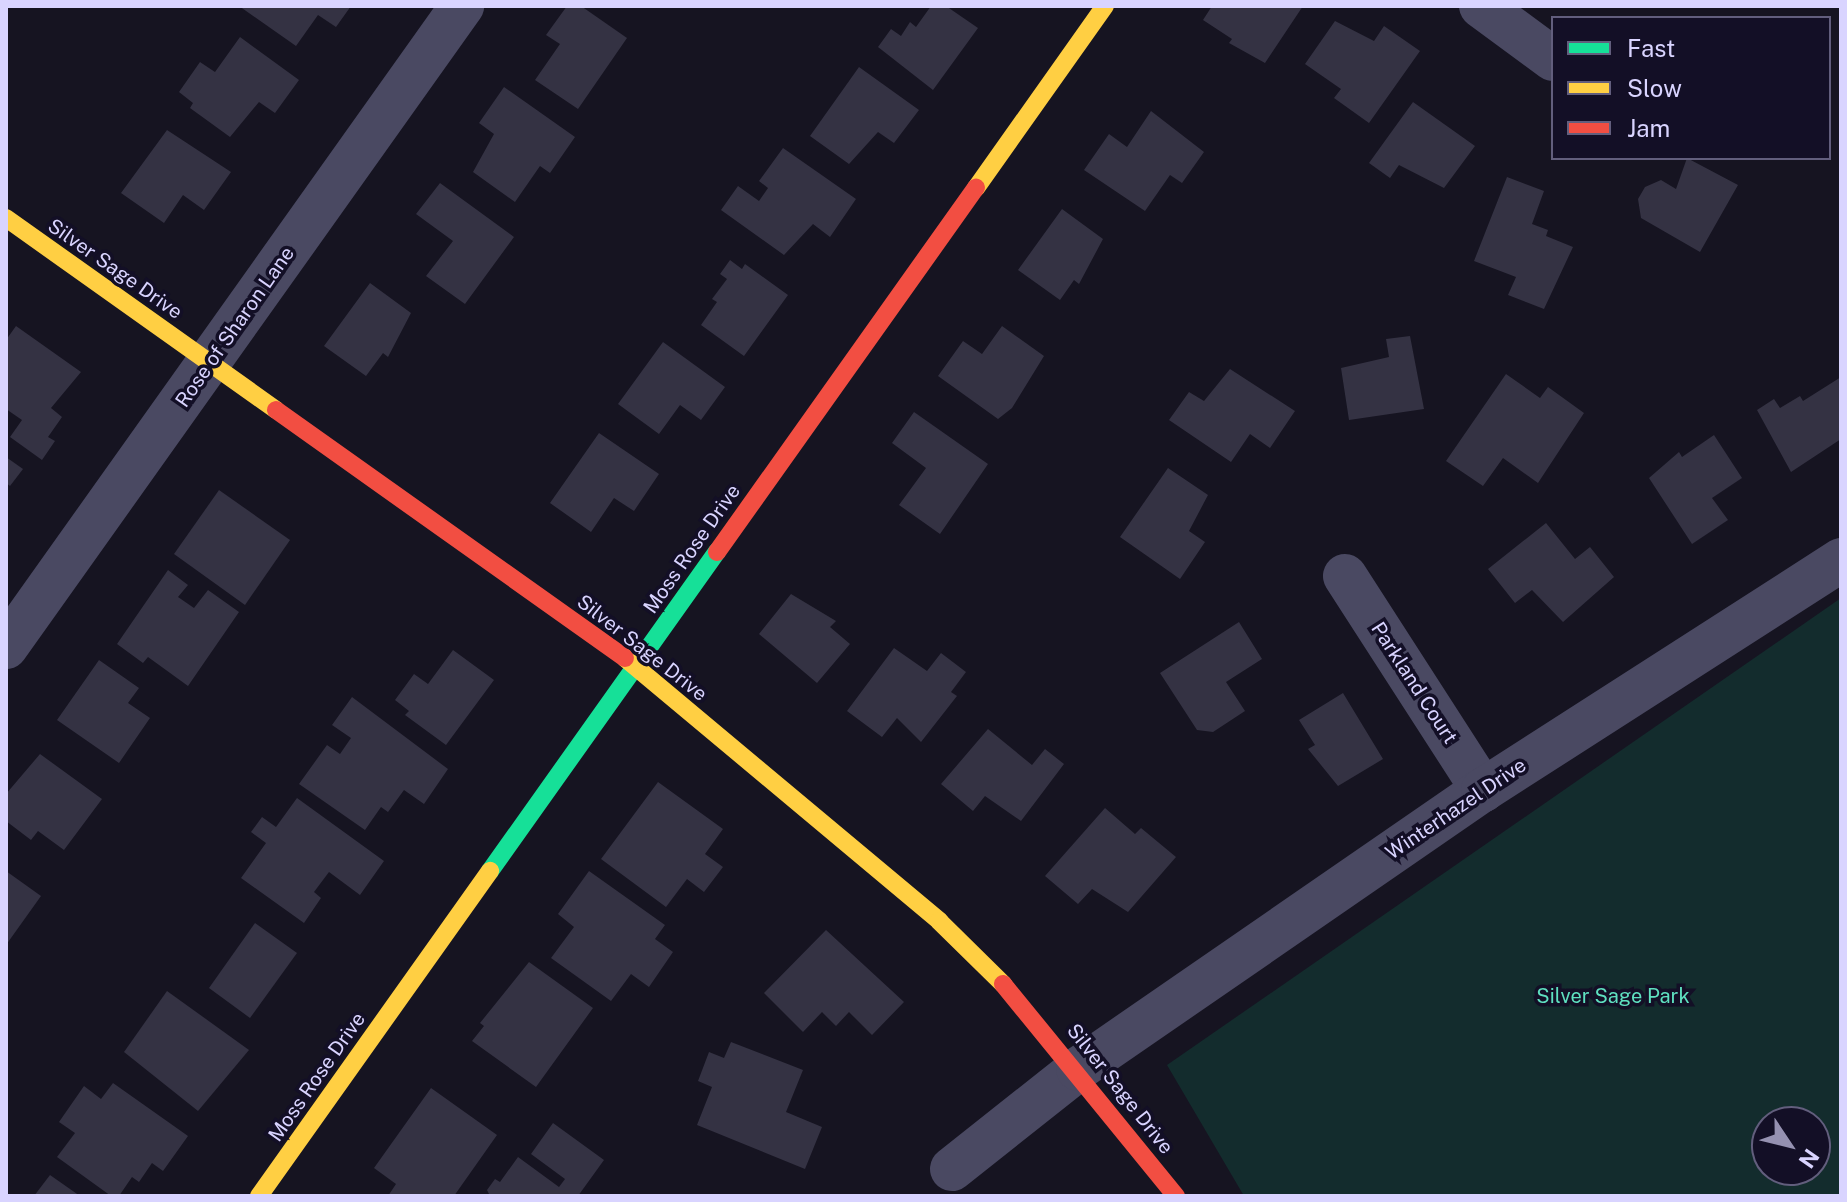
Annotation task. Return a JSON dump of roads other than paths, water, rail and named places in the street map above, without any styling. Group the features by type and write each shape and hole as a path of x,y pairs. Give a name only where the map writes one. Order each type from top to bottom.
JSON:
{"street":[{"name":"Rose of Sharon Lane","path":"6,647 462,6"},
{"name":"Moss Rose Drive","path":"259,1196 1105,6"},
{"path":"1481,6 1551,58"},
{"name":"Silver Sage Drive","path":"6,218 636,666 939,921 1023,1003 1176,1196"},
{"name":"Winterhazel Drive","path":"952,1169 1078,1069 1483,790 1841,560"},
{"name":"Parkland Court","path":"1345,576 1483,790"}],"park label":[{"name":"Silver Sage Park","path":"1613,996"}]}
